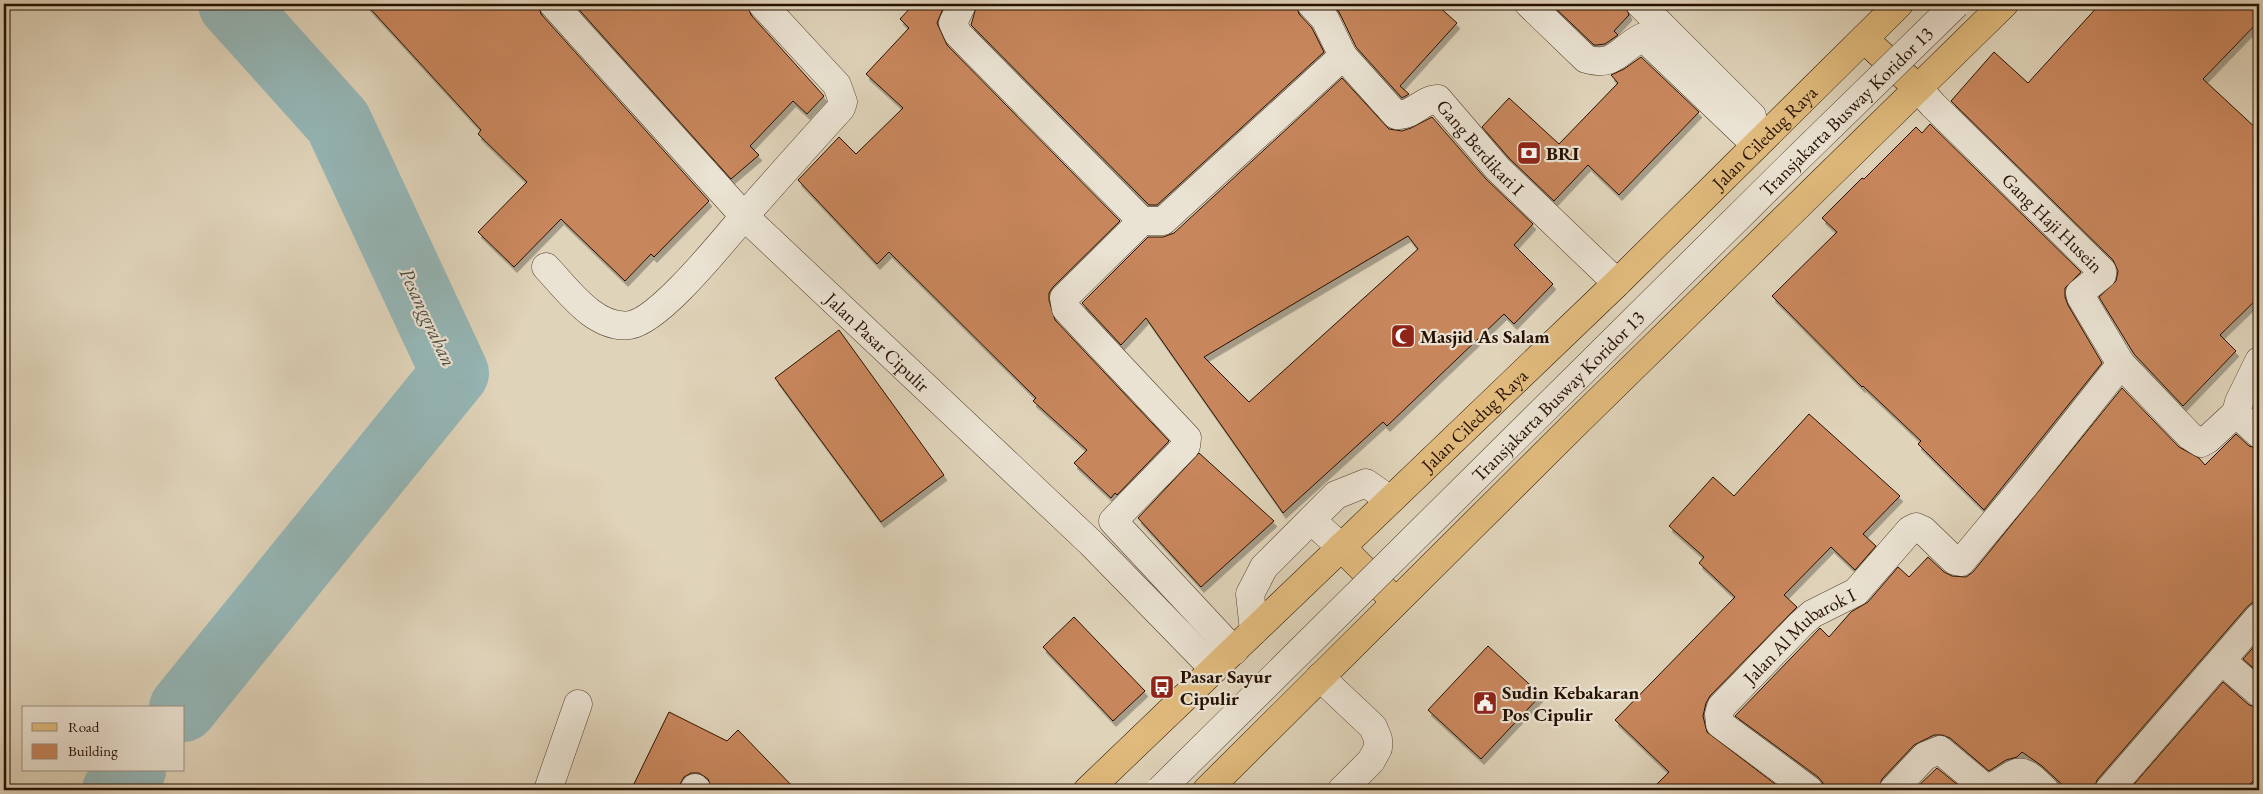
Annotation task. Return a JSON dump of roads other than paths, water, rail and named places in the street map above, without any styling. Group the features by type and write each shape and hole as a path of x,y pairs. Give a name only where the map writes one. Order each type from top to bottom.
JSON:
{"main road":[{"name":"Jalan Ciledug Raya","path":"1088,790 1616,283 1899,4"},
{"path":"1207,790 1320,676 1917,87 2004,4"},
{"path":"1864,39 1917,87"},
{"path":"1341,547 1395,602"}],"street":[{"name":"Jalan Pasar Cipulir","path":"553,4 744,216 1090,543 1214,669"},
{"path":"546,267 587,309 608,323 630,325 643,320 667,300 729,236 744,216 841,108 843,102 837,85 762,4"},
{"path":"962,4 953,23 958,34 1142,220 1163,221 1343,56"},
{"name":"Gang Berdikari I","path":"1311,4 1325,19 1343,56 1396,115 1404,116 1432,99 1438,99 1498,168 1616,283"},
{"path":"1529,4 1586,59 1598,63 1608,62 1643,37 1762,139"},
{"path":"1640,4 1762,139"},
{"name":"Transjakarta Busway Koridor 13","path":"1160,790 1783,172 1956,4"},
{"name":"Gang Haji Husein","path":"1917,87 1933,106 2102,271 2102,275 2083,289 2080,293 2081,297 2121,364 2190,436 2201,444 2236,413"},
{"path":"1090,543 1186,446 1187,438 1066,309 1064,298 1142,220"},
{"path":"2259,361 2239,402 2236,413 2259,434"},
{"name":"Jalan Al Mubarok I","path":"1809,790 1720,724 1719,714 1722,707 1800,624 1812,614 1856,592 1910,530 1916,527 1923,530 1955,561 1960,562 2007,507 2121,364"},
{"path":"1254,631 1250,594 1264,567 1336,495 1366,483 1390,500"},
{"path":"1311,520 1341,547"},
{"path":"1112,521 1234,651"},
{"path":"2109,790 2259,617"},
{"path":"2222,661 2259,692"},
{"path":"1320,676 1373,727 1378,739 1378,748 1371,761 1342,790"},
{"path":"548,790 578,704"},
{"path":"1893,790 1925,756 1940,750 1983,786 1989,788 2020,772 2025,773 2045,790"}],"waterway":[{"name":"Pesanggrahan","path":"185,706 455,373 338,122 232,4"},
{"name":"Pesanggrahan","path":"116,790 130,772"}],"place":[{"name":"BRI","path":"1529,153"},
{"name":"Masjid As Salam","path":"1403,336"},
{"name":"Pasar Sayur Cipulir","path":"1162,687"},
{"name":"Sudin Kebakaran Pos Cipulir","path":"1485,703"}]}
